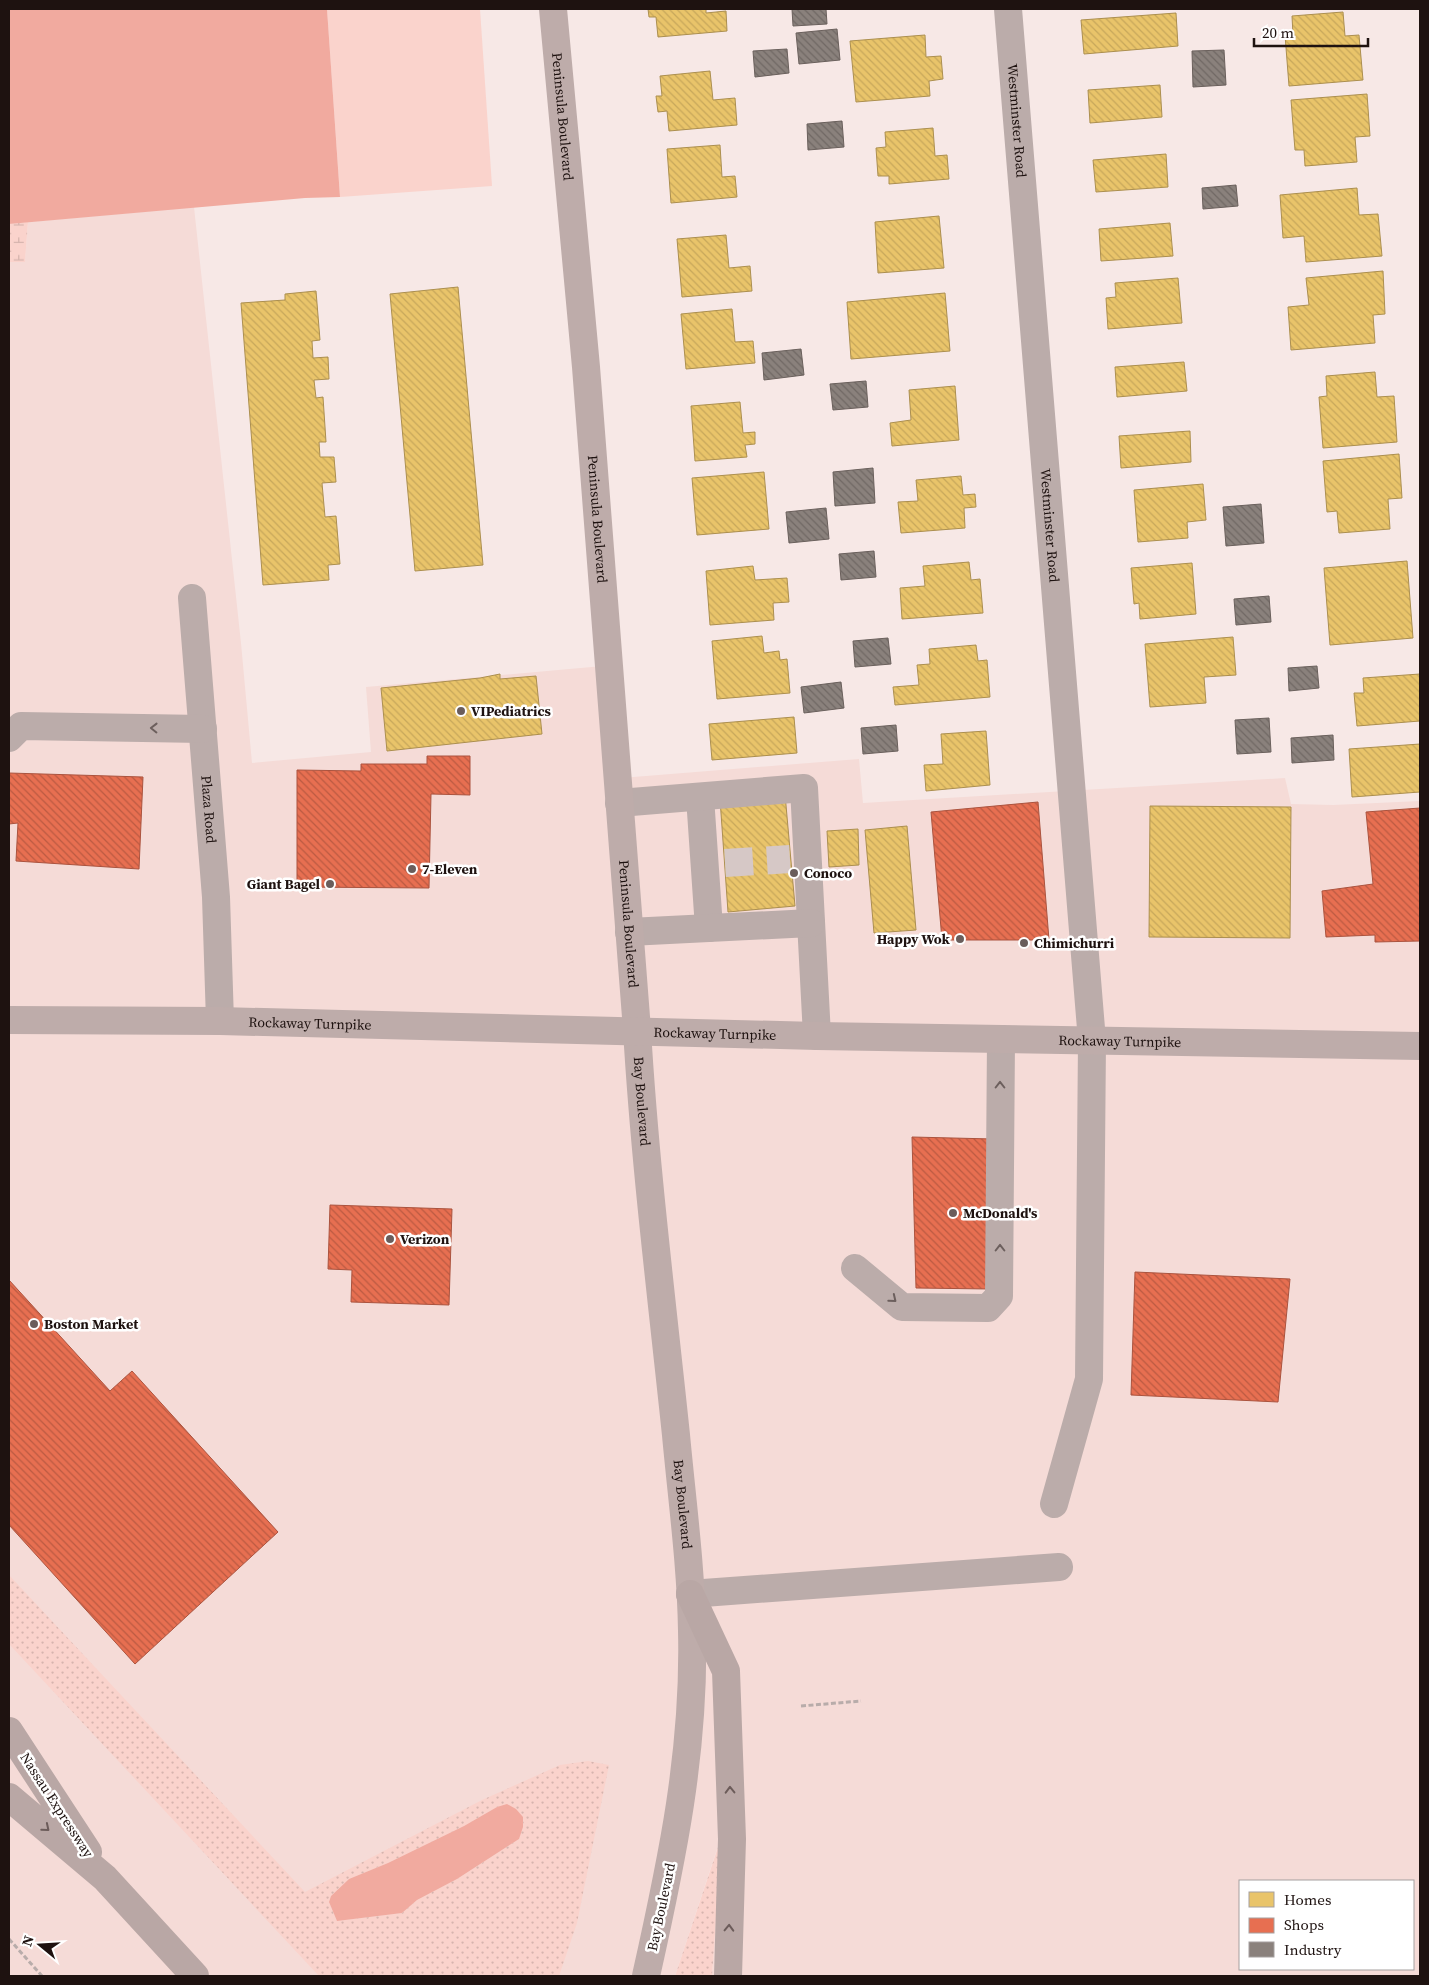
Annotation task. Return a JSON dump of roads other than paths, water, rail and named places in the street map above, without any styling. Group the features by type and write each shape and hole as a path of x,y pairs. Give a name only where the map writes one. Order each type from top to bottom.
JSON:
{"highway":[{"path":"690,1594 726,1672 732,1839 728,1976"},
{"name":"Nassau Expressway","path":"9,1731 105,1878"},
{"name":"Nassau Expressway","path":"9,1796 105,1878 195,1976"}],"main road":[{"name":"Peninsula Boulevard","path":"553,9 586,367 637,1030"},
{"name":"Rockaway Turnpike","path":"9,1020 220,1021 817,1036 1420,1046"},
{"name":"Bay Boulevard","path":"637,1030 641,1109 685,1526 692,1631 692,1675 686,1771 670,1864 646,1976"}],"street":[{"name":"Westminster Road","path":"1008,9 1092,1041 1089,1379 1054,1504"},
{"name":"Plaza Road","path":"192,598 216,897 220,1021"},
{"path":"9,738 21,726 203,729"},
{"path":"619,803 804,788 799,858 811,923 817,1036"},
{"path":"700,797 715,863 708,928"},
{"path":"629,932 811,923"},
{"path":"855,1268 902,1307 988,1308 1000,1296 1001,1039"},
{"path":"690,1594 1059,1566"}],"tunnel":[{"path":"725,863 790,859"}],"place":[{"name":"VIPediatrics","path":"461,711"},
{"name":"7-Eleven","path":"412,869"},
{"name":"Conoco","path":"794,873"},
{"name":"Giant Bagel","path":"330,884"},
{"name":"Happy Wok","path":"960,939"},
{"name":"Chimichurri","path":"1024,943"},
{"name":"McDonald's","path":"953,1213"},
{"name":"Verizon","path":"390,1239"},
{"name":"Boston Market","path":"34,1324"}]}
